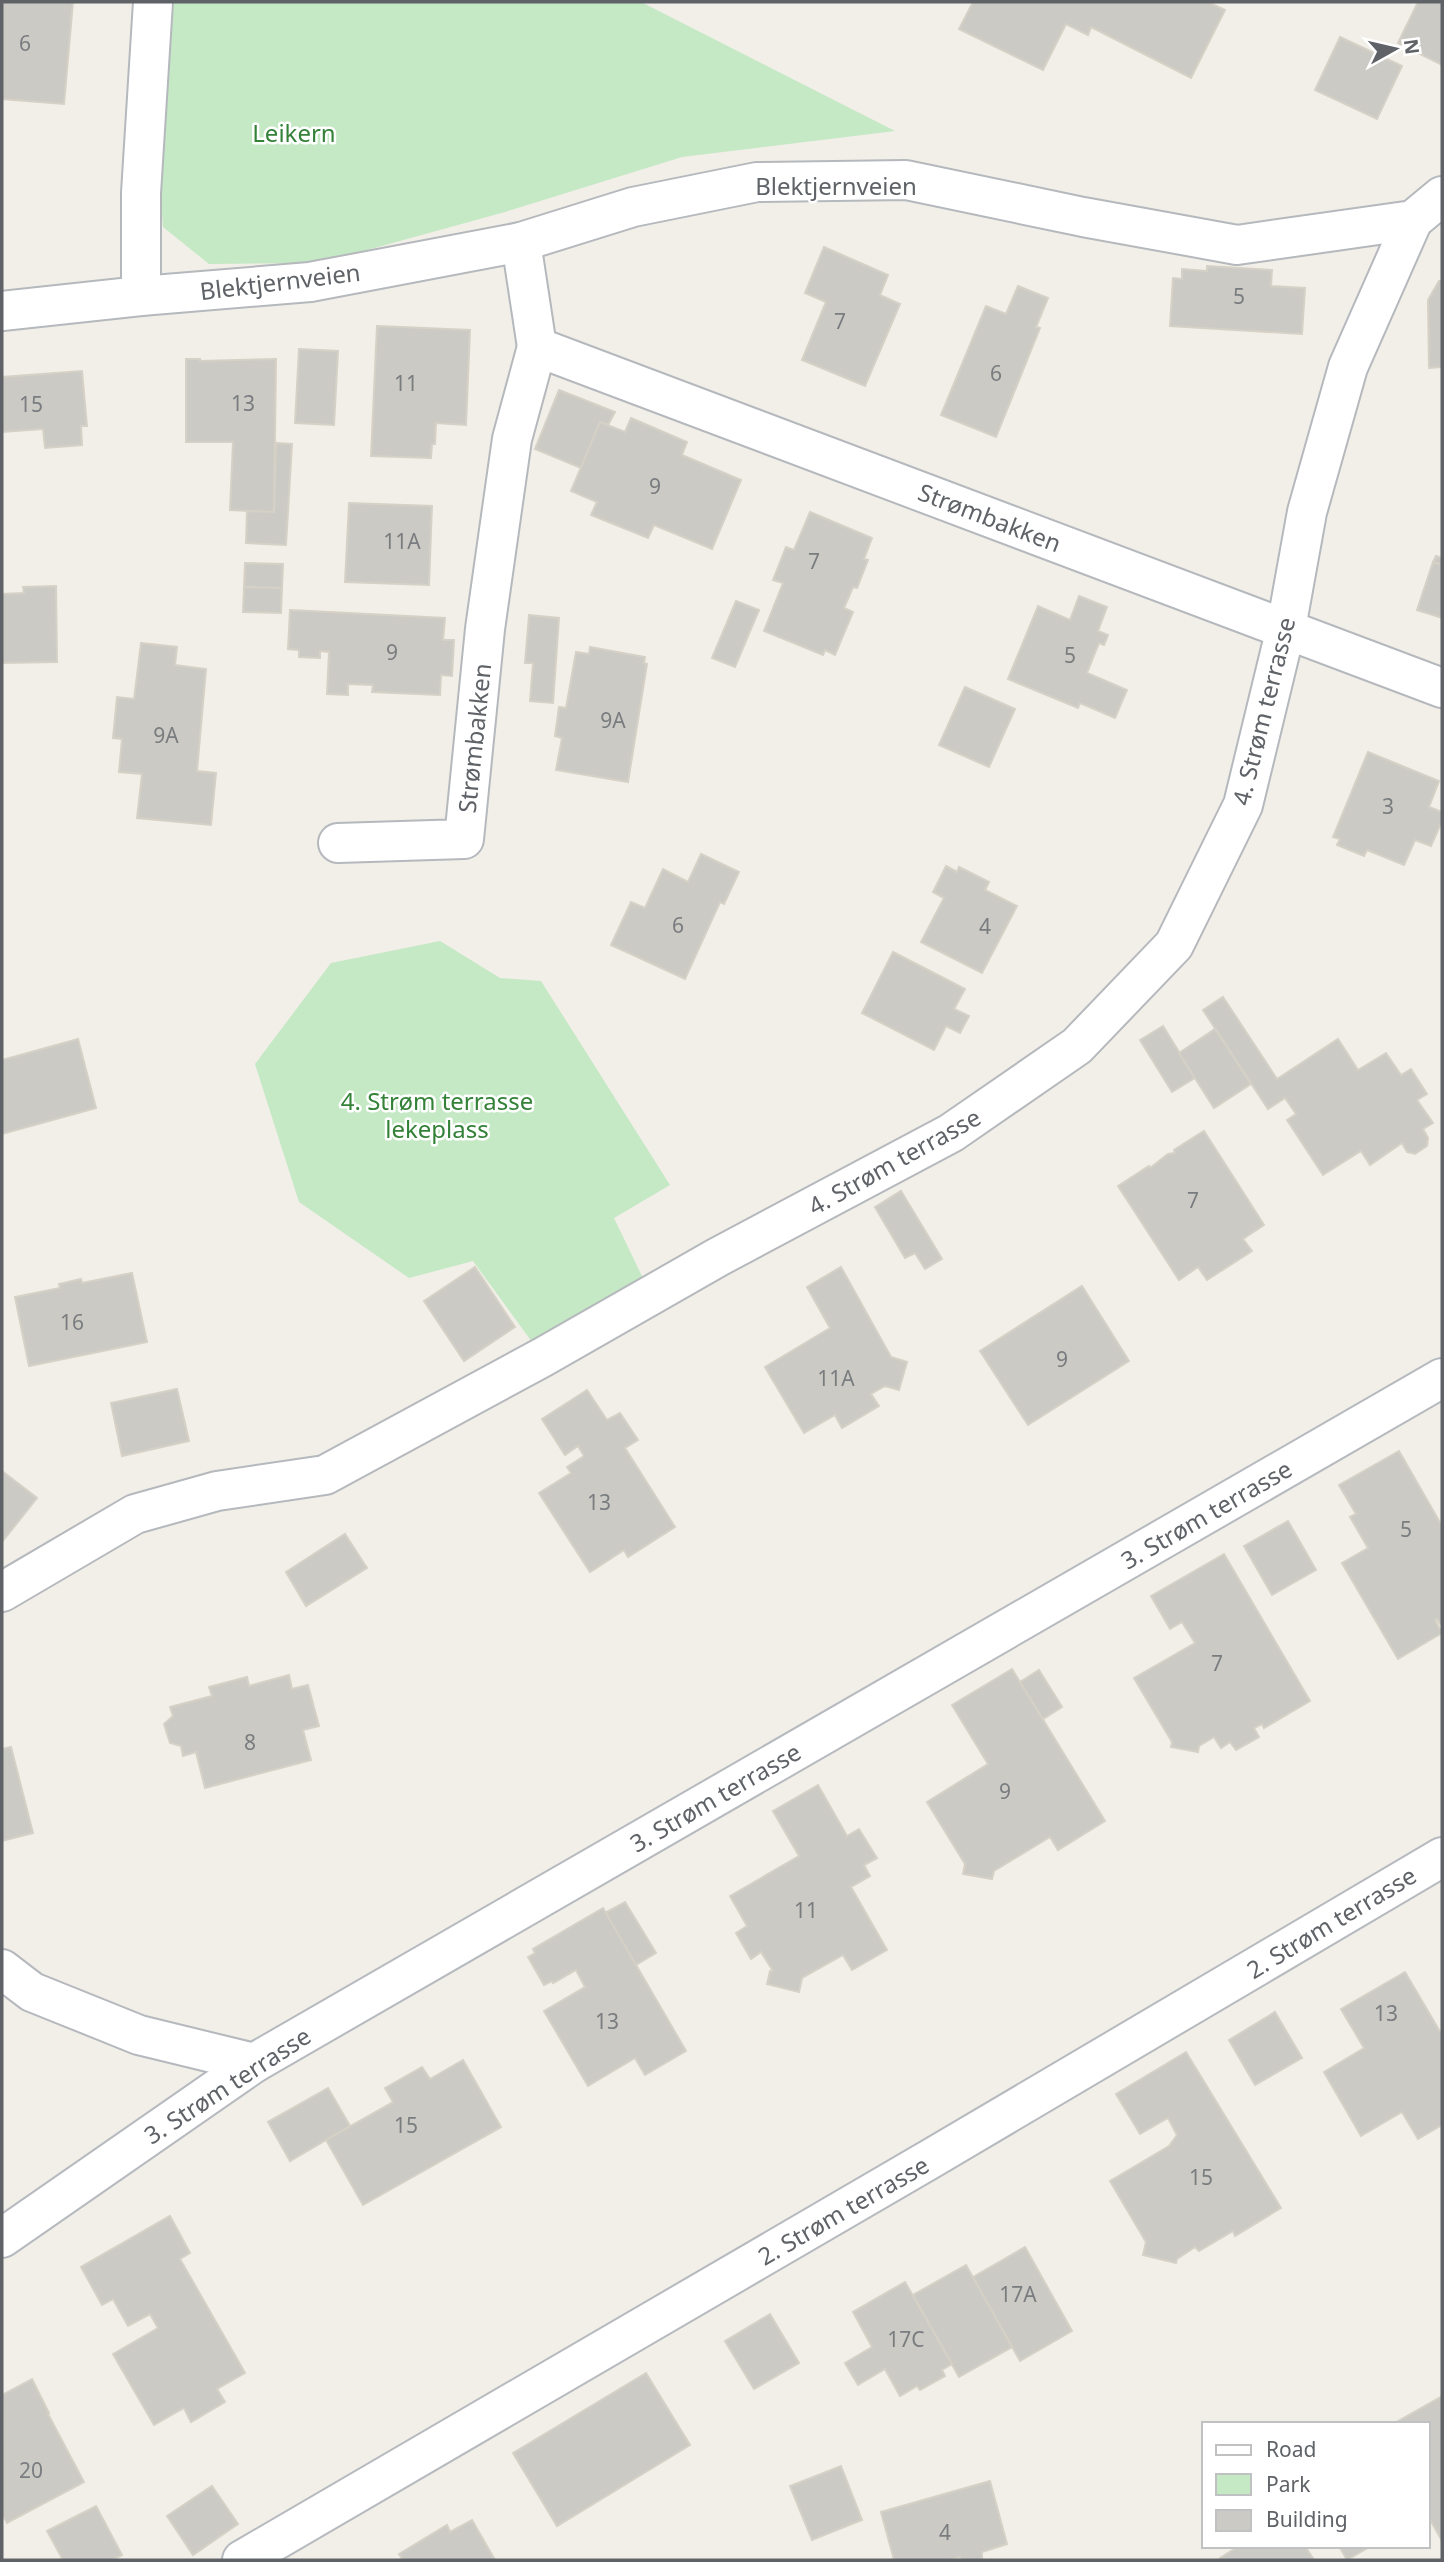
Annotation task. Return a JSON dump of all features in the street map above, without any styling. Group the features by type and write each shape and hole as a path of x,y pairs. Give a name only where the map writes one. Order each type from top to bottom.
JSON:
{"street":[{"path":"141,296 141,192 153,2"},
{"name":"Blektjernveien","path":"2,311 310,282 521,242 633,207 757,182 906,180 1083,217 1237,245 1413,220"},
{"path":"1413,220 1442,196"},
{"name":"4. Strøm terrasse","path":"2,1592 135,1514 217,1491 325,1475 543,1357 718,1257 951,1133 1077,1046 1174,945 1242,804 1286,628 1307,512 1348,367 1413,220"},
{"name":"Strømbakken","path":"338,843 464,839 485,629 512,439 537,348 521,242"},
{"name":"Strømbakken","path":"537,348 1442,688"},
{"name":"3. Strøm terrasse","path":"2,2238 254,2063 1442,1378"},
{"name":"2. Strøm terrasse","path":"242,2560 1442,1857"},
{"path":"2,1969 32,1992 139,2035 254,2063"}],"green space":[{"name":"Leikern","path":"174,2 641,2 895,131 682,157 505,212 320,263 209,264 163,227 159,171"},
{"name":"4. Strøm terrasse lekeplass","path":"440,941 500,978 541,981 670,1185 614,1218 651,1295 543,1357 473,1261 409,1278 299,1202 255,1064 331,963"}],"building":[{"path":"2,2 73,2 64,104 2,99"},
{"path":"973,2 1208,2 1225,10 1191,78 1091,27 1088,35 1066,24 1043,70 959,29"},
{"path":"1418,2 1442,2 1442,65 1398,43"},
{"path":"1340,37 1402,66 1377,119 1315,90"},
{"path":"824,247 888,275 880,295 900,304 865,386 802,360 826,302 805,293"},
{"path":"1207,266 1272,270 1271,286 1305,288 1302,334 1170,326 1173,278 1182,279 1182,269 1207,271"},
{"path":"1439,281 1442,281 1442,367 1429,368 1428,300"},
{"path":"1018,286 1048,298 1036,327 1040,328 996,437 941,415 986,306 1006,314"},
{"path":"377,326 470,330 466,425 436,423 431,458 371,456"},
{"path":"299,349 338,351 334,425 295,423"},
{"path":"186,359 276,359 274,512 230,510 233,442 186,442"},
{"path":"82,371 87,426 81,426 82,445 45,448 43,429 2,432 2,377"},
{"path":"559,390 615,412 608,425 600,422 581,468 535,449"},
{"path":"631,418 687,442 682,455 741,480 712,549 654,525 648,538 591,515 597,502 571,491 600,422 625,432"},
{"path":"276,443 292,444 286,545 246,543 247,511 274,512"},
{"path":"349,503 432,506 429,585 345,582"},
{"path":"810,512 872,538 864,559 868,560 857,588 853,587 844,608 853,612 835,655 825,650 823,655 764,631 783,583 773,580 786,547 794,550"},
{"path":"1436,556 1442,558 1442,565 1433,562"},
{"path":"1433,562 1442,565 1442,618 1417,610"},
{"path":"245,563 283,564 282,588 244,587"},
{"path":"56,586 57,662 2,663 2,594 24,593 23,587"},
{"path":"244,587 282,588 281,613 243,612"},
{"path":"1079,596 1107,607 1098,631 1108,635 1104,645 1099,643 1087,673 1127,690 1115,718 1080,703 1078,708 1008,679 1038,606 1070,620"},
{"path":"736,601 759,610 735,667 712,658"},
{"path":"290,610 445,618 443,640 454,640 452,676 441,675 440,695 372,692 373,685 348,684 348,695 327,694 329,652 320,651 320,658 299,657 299,650 288,649"},
{"path":"529,615 559,618 553,703 530,701 533,663 525,663"},
{"path":"141,643 177,647 175,665 206,669 197,771 216,773 211,825 137,818 142,774 119,772 122,739 113,738 117,697 134,699"},
{"path":"590,647 645,657 644,663 647,664 628,782 556,770 562,738 555,736 559,707 566,708 576,652 589,654"},
{"path":"965,687 1015,709 989,767 939,745"},
{"path":"1368,752 1439,781 1429,807 1442,812 1442,821 1431,846 1415,840 1404,865 1367,850 1364,856 1337,845 1340,839 1333,837"},
{"path":"701,854 739,872 724,904 720,902 685,979 611,945 631,902 645,908 663,869 688,882"},
{"path":"946,866 957,872 959,867 989,882 985,890 1017,906 982,973 921,942 944,898 933,892"},
{"path":"893,952 965,989 954,1009 969,1016 960,1033 946,1026 934,1050 862,1013"},
{"path":"1223,997 1277,1079 1338,1039 1358,1070 1386,1053 1401,1075 1411,1069 1427,1094 1417,1100 1433,1123 1423,1129 1428,1138 1427,1146 1415,1154 1407,1152 1402,1143 1370,1165 1361,1151 1323,1175 1287,1120 1296,1114 1285,1098 1268,1109 1203,1010"},
{"path":"1163,1026 1195,1078 1172,1092 1140,1040"},
{"path":"1215,1029 1251,1084 1214,1108 1179,1053"},
{"path":"78,1039 96,1108 2,1134 2,1060"},
{"path":"1204,1131 1264,1225 1243,1239 1252,1251 1207,1280 1198,1267 1179,1280 1118,1186 1168,1154 1175,1153 1174,1150"},
{"path":"901,1191 942,1259 925,1269 915,1253 905,1258 875,1207"},
{"path":"475,1267 515,1327 464,1361 424,1301"},
{"path":"841,1267 891,1357 907,1362 899,1390 885,1386 871,1394 879,1406 842,1428 835,1415 804,1433 765,1367 830,1328 807,1287"},
{"path":"132,1273 147,1342 29,1366 15,1297 60,1288 59,1284 81,1279 82,1283"},
{"path":"1082,1286 1129,1361 1028,1425 980,1351"},
{"path":"177,1389 189,1441 122,1456 111,1403"},
{"path":"587,1390 607,1420 620,1413 638,1440 625,1448 675,1527 628,1557 624,1550 590,1572 539,1493 571,1473 567,1467 584,1456 578,1446 565,1455 542,1419"},
{"path":"1399,1451 1442,1526 1442,1623 1435,1620 1442,1633 1398,1659 1342,1563 1368,1548 1350,1517 1356,1514 1339,1485"},
{"path":"2,1471 37,1498 2,1542"},
{"path":"1288,1521 1316,1570 1272,1595 1244,1546"},
{"path":"345,1534 367,1568 306,1606 286,1572"},
{"path":"1224,1554 1310,1701 1264,1728 1262,1724 1254,1728 1259,1737 1236,1750 1230,1742 1221,1748 1214,1737 1199,1746 1198,1752 1171,1747 1172,1742 1134,1678 1195,1643 1182,1622 1170,1629 1151,1596"},
{"path":"1012,1669 1105,1821 1058,1850 1050,1837 994,1871 992,1879 963,1874 965,1864 927,1802 988,1764 952,1705"},
{"path":"1039,1670 1062,1707 1043,1719 1020,1682"},
{"path":"289,1675 292,1689 308,1685 319,1726 303,1730 311,1760 205,1788 196,1752 183,1756 181,1746 170,1743 164,1724 173,1716 170,1707 212,1696 209,1687 247,1677 249,1686"},
{"path":"11,1747 33,1833 2,1841 2,1749"},
{"path":"818,1785 847,1836 859,1829 877,1858 864,1865 870,1876 851,1887 887,1950 852,1970 843,1955 802,1978 799,1992 767,1984 770,1971 773,1971 761,1952 751,1959 736,1933 747,1926 730,1896 799,1856 773,1811"},
{"path":"625,1902 656,1953 636,1965 605,1913"},
{"path":"603,1908 686,2051 645,2075 635,2058 588,2086 544,2011 585,1987 576,1970 544,1985 528,1957 535,1953 533,1949"},
{"path":"1405,1972 1442,2035 1442,2125 1418,2139 1402,2112 1361,2136 1324,2072 1364,2048 1341,2009"},
{"path":"1275,2012 1302,2058 1255,2085 1229,2040"},
{"path":"1186,2052 1281,2208 1235,2236 1233,2231 1199,2251 1195,2247 1177,2259 1176,2263 1143,2255 1146,2242 1110,2181 1169,2146 1177,2135 1168,2118 1140,2134 1116,2094"},
{"path":"463,2060 501,2127 363,2205 326,2140 393,2102 385,2088 422,2067 430,2079"},
{"path":"328,2088 350,2126 290,2161 268,2122"},
{"path":"170,2216 190,2253 180,2259 245,2373 217,2389 225,2402 191,2422 184,2408 154,2425 113,2354 158,2328 150,2314 128,2326 113,2299 102,2305 81,2267"},
{"path":"1025,2247 1072,2331 1020,2361 973,2277"},
{"path":"966,2265 1012,2347 959,2377 913,2295"},
{"path":"905,2282 952,2364 942,2370 945,2376 920,2390 917,2386 900,2396 885,2369 858,2385 845,2363 872,2347 853,2312"},
{"path":"770,2314 799,2363 754,2389 725,2341"},
{"path":"646,2373 690,2445 557,2526 513,2453"},
{"path":"32,2379 84,2482 7,2523 2,2514 2,2395"},
{"path":"1441,2397 1442,2541 1430,2520 1430,2422 1397,2422"},
{"path":"841,2466 862,2520 812,2540 790,2486"},
{"path":"990,2481 1007,2544 982,2552 982,2560 961,2560 960,2557 950,2560 894,2560 881,2512"},
{"path":"212,2486 238,2524 193,2555 167,2516"},
{"path":"96,2506 122,2555 112,2560 63,2560 47,2531"},
{"path":"472,2520 495,2560 403,2560 399,2554 447,2525 450,2532"},
{"path":"1236,2548 1306,2548 1314,2560 1221,2560 1220,2558"},
{"path":"1340,2548 1368,2548 1347,2560"}]}
